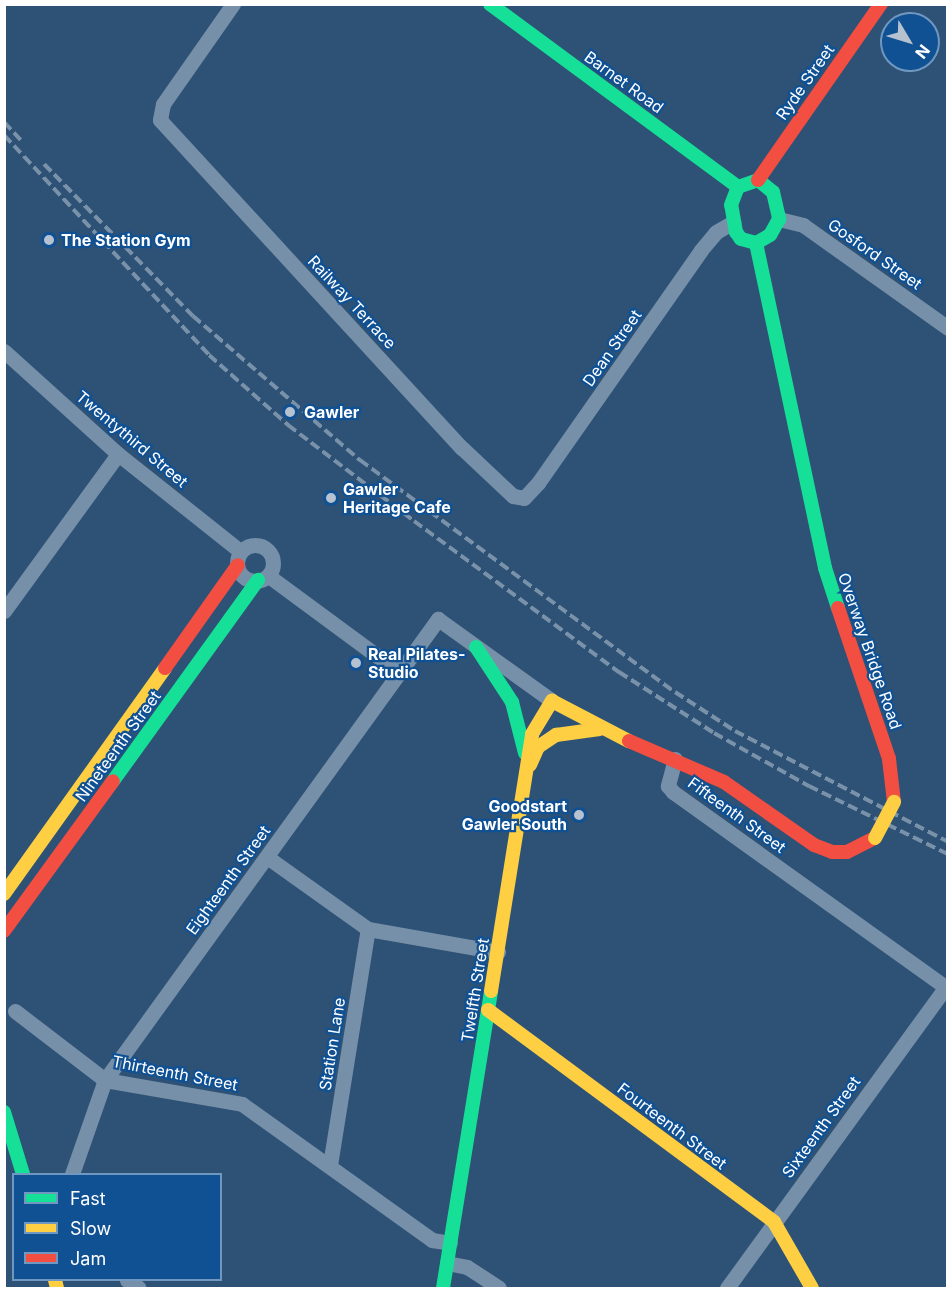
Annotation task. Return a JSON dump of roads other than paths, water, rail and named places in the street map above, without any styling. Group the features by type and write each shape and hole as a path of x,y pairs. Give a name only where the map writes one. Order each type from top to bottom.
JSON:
{"main road":[{"name":"Barnet Road","path":"490,4 738,187"},
{"name":"Ryde Street","path":"758,180 881,4"},
{"path":"758,180 773,192 778,219 770,235 756,243 741,239 733,222 731,205 738,187 758,180"},
{"name":"Overway Bridge Road","path":"675,759 732,787 814,845 832,852 847,852 875,838 894,802 895,787 889,759 825,568 756,243"},
{"name":"Nineteenth Street","path":"4,894 239,558"},
{"name":"Nineteenth Street","path":"4,931 264,579"},
{"path":"476,646 502,683 519,718 528,771"},
{"path":"552,701 600,729 675,759"},
{"name":"Twelfth Street","path":"443,1288 528,771 532,734 552,701"},
{"path":"528,771 538,747 556,735 600,729"},
{"name":"Fourteenth Street","path":"488,1010 774,1222 812,1288"},
{"path":"4,1112 23,1173"}],"street":[{"name":"Railway Terrace","path":"233,4 163,104 160,120 462,448 507,492 524,498"},
{"name":"Gosford Street","path":"778,219 803,225 948,328"},
{"name":"Dean Street","path":"524,498 538,483 701,250 716,232 733,222"},
{"name":"Twentythird Street","path":"4,351 118,454 239,558"},
{"path":"4,611 118,454"},
{"path":"264,579 273,564 266,550 250,546 239,558 246,576 264,579 400,673"},
{"name":"Eighteenth Street","path":"72,1173 105,1080 438,619 476,646"},
{"path":"476,646 552,701"},
{"name":"Fifteenth Street","path":"675,759 668,786 673,792 947,988"},
{"path":"267,857 369,929 498,952"},
{"name":"Station Lane","path":"330,1165 369,929"},
{"name":"Sixteenth Street","path":"728,1288 947,988"},
{"name":"Thirteenth Street","path":"15,1011 105,1080 242,1104 432,1240 450,1243"},
{"path":"447,1263 467,1266 499,1288"}],"railway":[{"path":"4,122 21,140"},
{"path":"4,135 209,355 288,425 414,521 619,672 714,733 809,786 948,854"},
{"path":"44,164 193,316 360,460 675,692 735,731 948,842"}],"place":[{"name":"The Station Gym","path":"49,240"},
{"name":"Gawler","path":"290,412"},
{"name":"Gawler Heritage Cafe","path":"331,498"},
{"name":"Real Pilates- Studio","path":"356,663"},
{"name":"Goodstart Gawler South","path":"579,815"}]}
